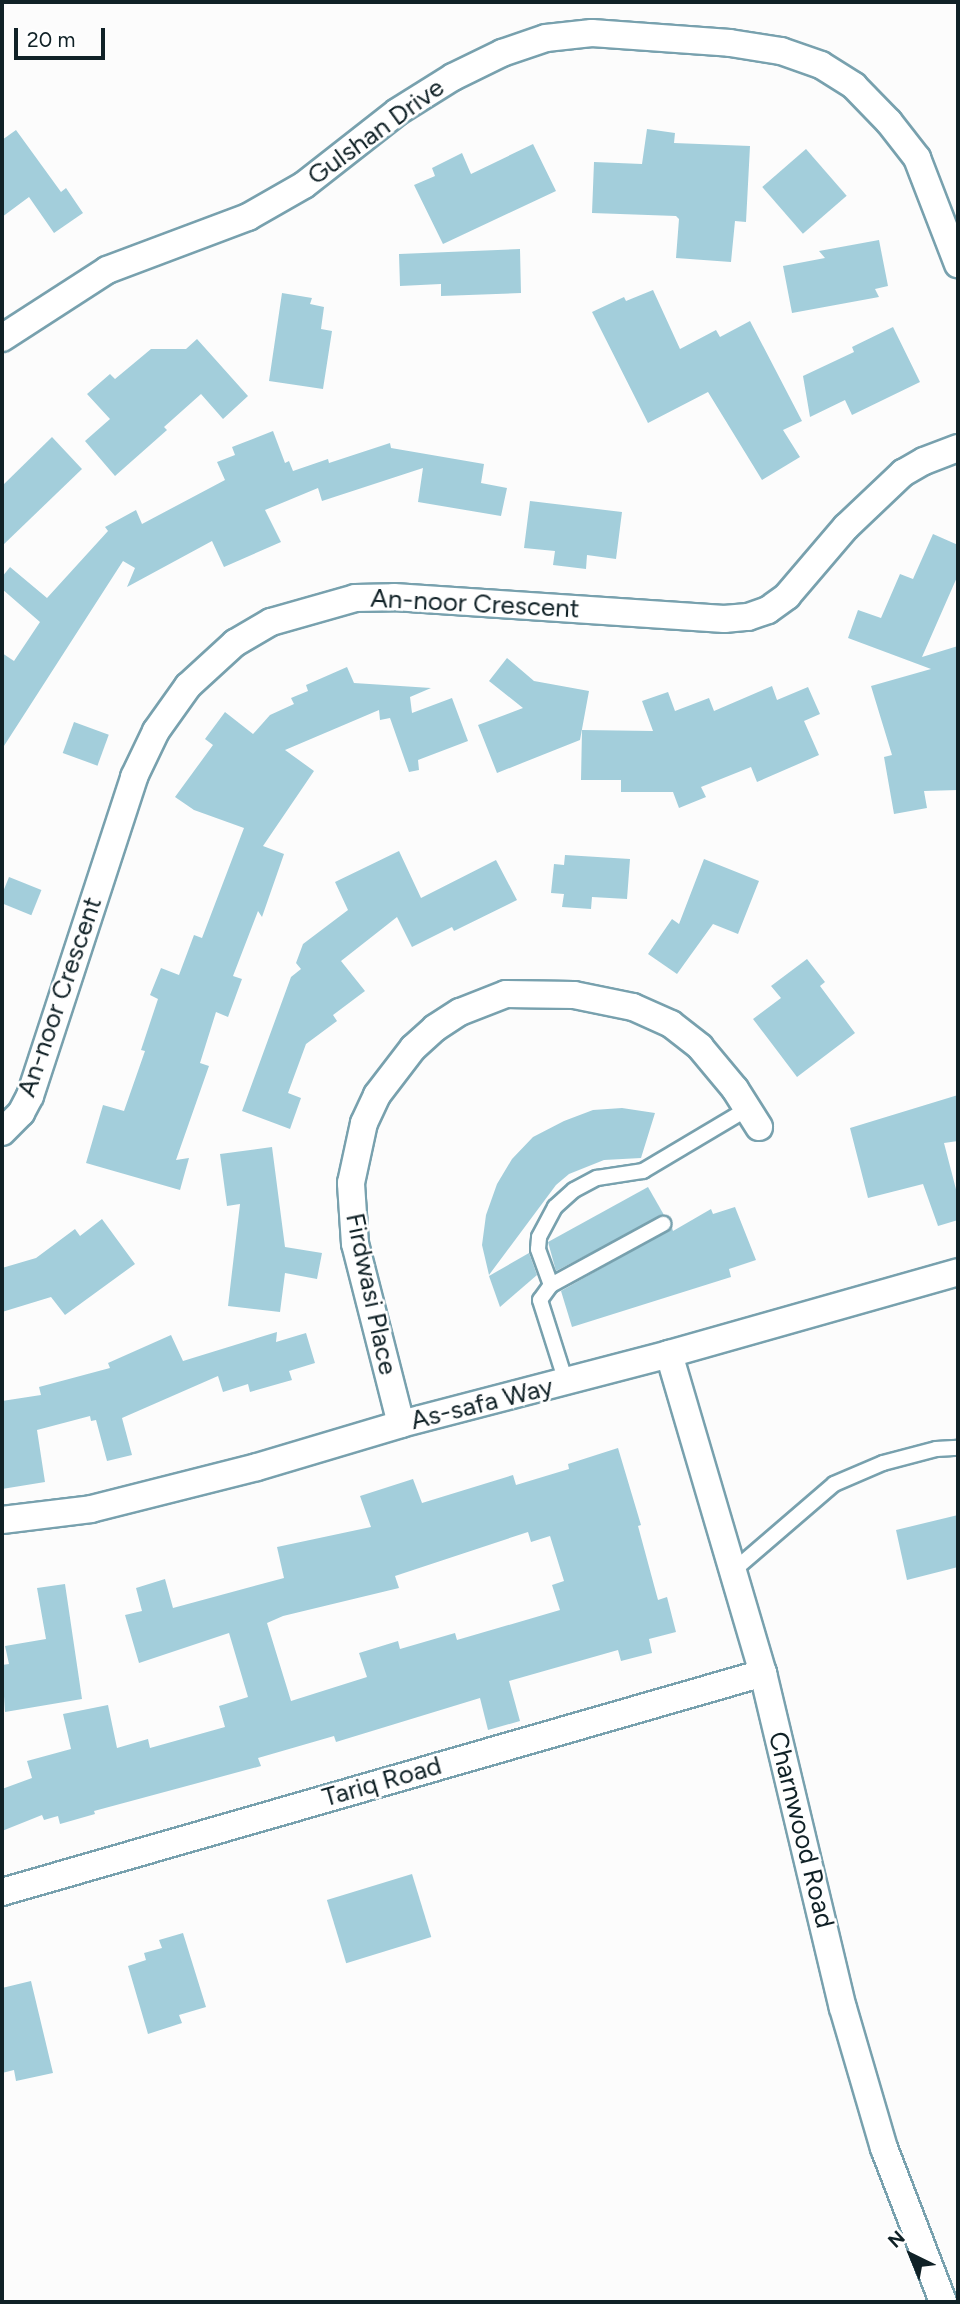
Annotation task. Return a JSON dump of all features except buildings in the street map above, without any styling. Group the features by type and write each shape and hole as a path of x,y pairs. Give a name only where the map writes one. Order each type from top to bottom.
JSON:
{"street":[{"name":"Gulshan Drive","path":"2,338 107,270 247,217 304,185 397,112 453,77 502,53 546,38 593,33 730,43 782,51 821,65 854,86 918,158 958,264"},
{"name":"An-noor Crescent","path":"2,1132 21,1113 30,1096 134,777 156,731 188,686 235,643 271,622 355,598 394,597 724,619 748,617 768,610 787,596 846,527 903,473 924,461 958,448"},
{"name":"Firdwasi Place","path":"401,1424 355,1244 351,1183 364,1123 377,1096 413,1048 444,1023 487,999 506,994 574,995 633,1007 671,1024 706,1054 753,1118"},
{"name":"As-safa Way","path":"2,1520 91,1509 257,1467 401,1424 669,1354 958,1272"},
{"name":"Charnwood Road","path":"669,1354 763,1673 844,2008 884,2148 943,2302"},
{"name":"Tariq Road","path":"2,1892 763,1673"}],"lane":[{"path":"551,1284 538,1249 539,1237 555,1207 574,1190 597,1178 643,1171 753,1118"},
{"path":"566,1382 540,1300 551,1284 663,1224"},
{"path":"733,1571 834,1484 883,1463 936,1449 958,1448"}]}
